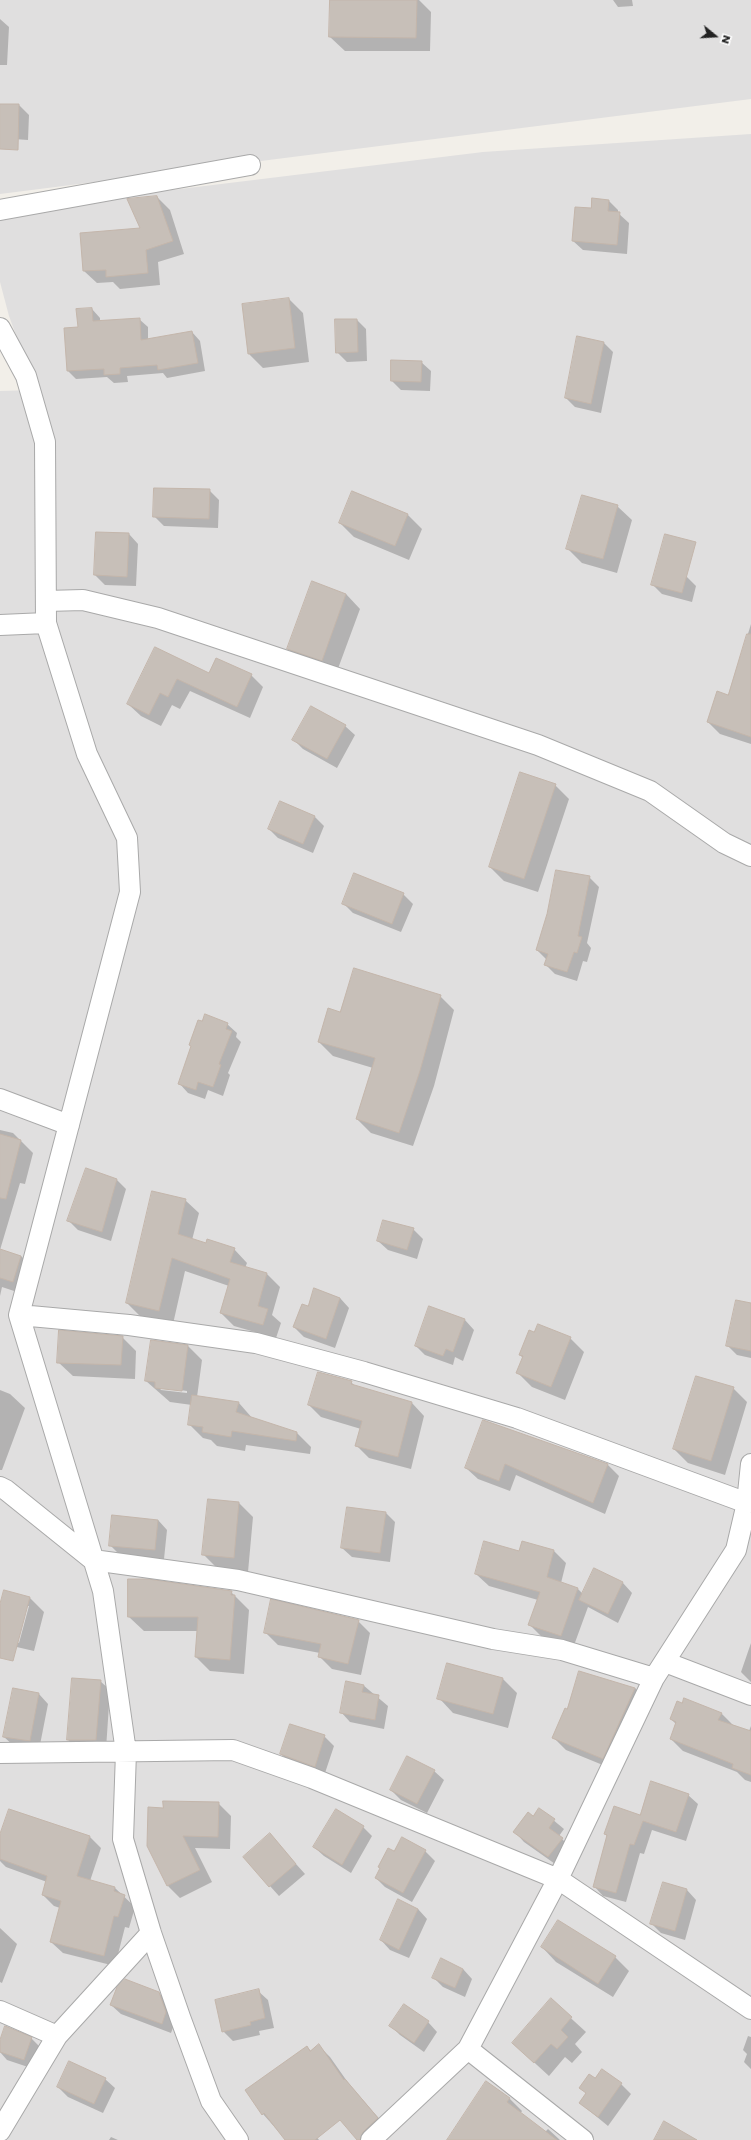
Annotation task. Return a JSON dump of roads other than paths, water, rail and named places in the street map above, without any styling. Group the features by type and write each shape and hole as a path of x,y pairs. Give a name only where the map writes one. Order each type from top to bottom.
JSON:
{"street":[{"path":"0,210 250,165"},
{"path":"0,328 26,376 44,442 46,623 88,754 127,838 130,892 19,1315 92,1560 103,1591 126,1752 123,1839 151,1933 211,2101 238,2140"},
{"path":"46,601 83,600 158,618 538,745 650,791 724,843 751,856"},
{"path":"0,626 46,623"},
{"path":"0,1099 69,1125"},
{"path":"19,1315 129,1325 256,1343 364,1372 517,1418 748,1502"},
{"path":"371,2140 468,2049 558,1879 654,1678 743,1552 751,1464"},
{"path":"0,1487 6,1490 92,1560 238,1580 493,1639 562,1650 654,1678"},
{"path":"664,1662 751,1695"},
{"path":"0,1753 233,1750 312,1778 558,1879 751,2009"},
{"path":"0,2131 57,2036 151,1933"},
{"path":"0,2011 57,2036"},
{"path":"468,2049 583,2140"}]}
